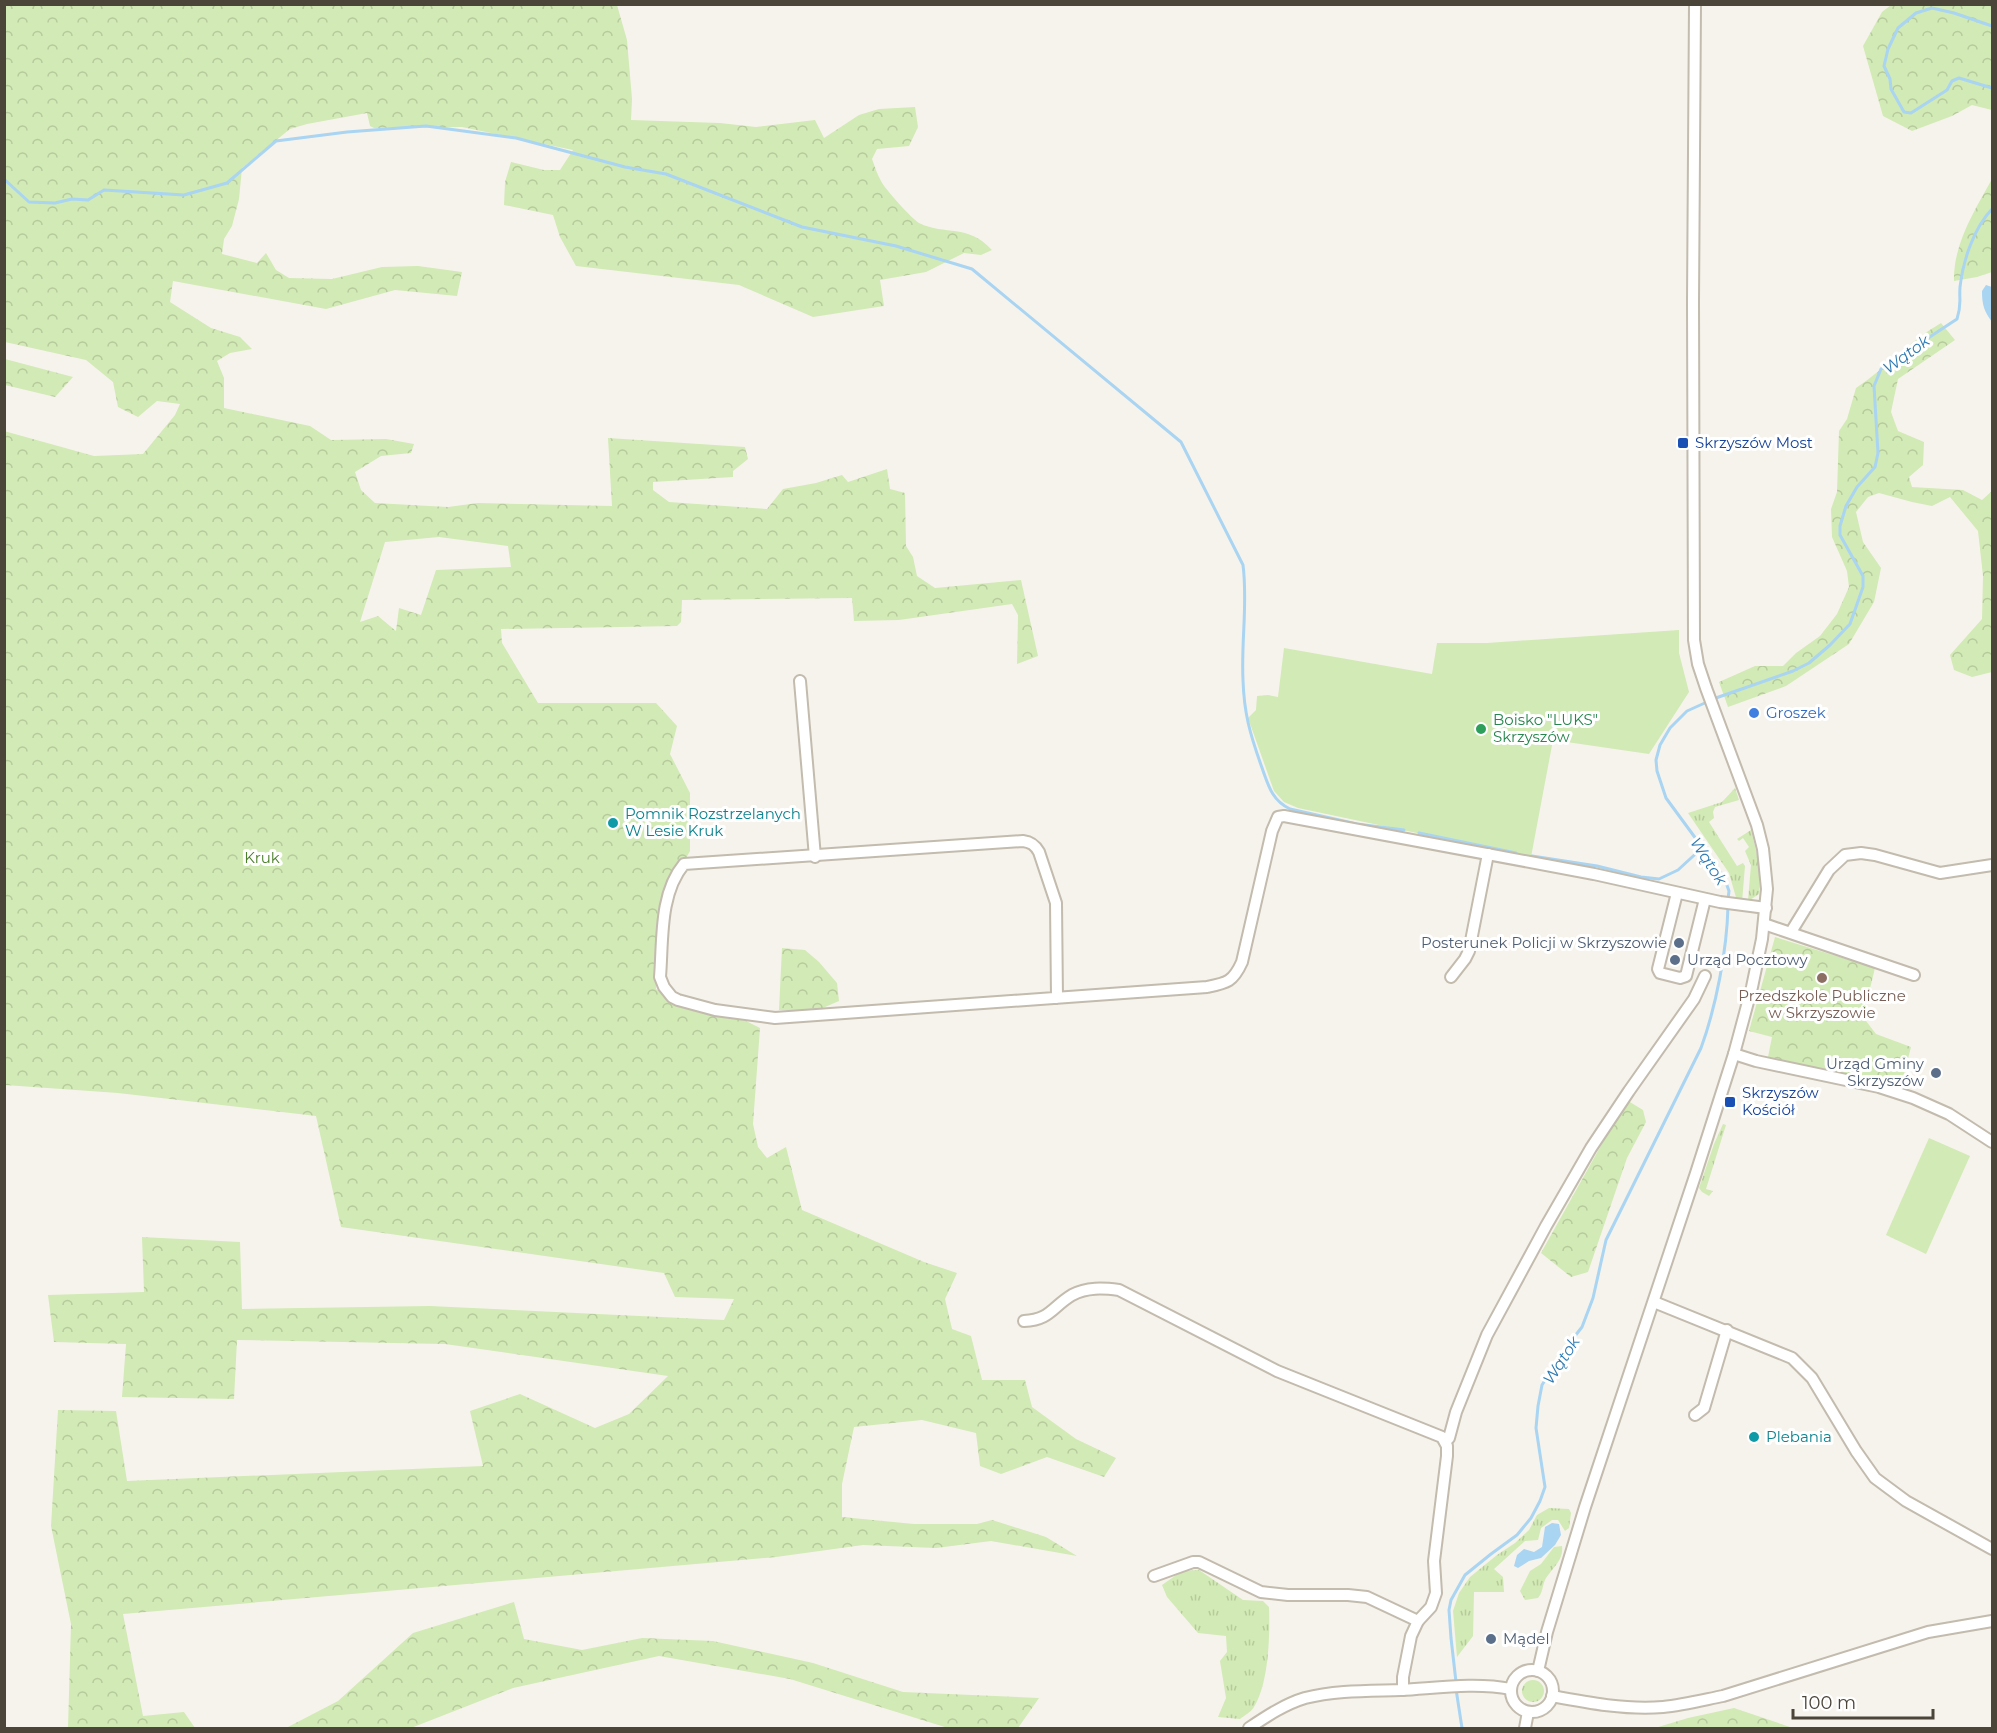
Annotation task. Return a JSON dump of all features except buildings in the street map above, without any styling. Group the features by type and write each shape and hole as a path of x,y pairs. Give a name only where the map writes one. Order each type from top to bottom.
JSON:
{"street":[{"path":"1538,1671 1547,1632 1585,1507 1734,1054 1754,978 1766,908 1766,870 1760,836 1698,664 1693,626 1695,4"},
{"path":"800,681 815,857"},
{"path":"1057,998 1056,903 1039,852 1032,843 684,864 672,884 665,909 660,977 663,987 672,997 715,1010 775,1018 1057,998 1207,987 1228,982 1242,962 1270,839 1278,817 1289,817 1594,874 1720,902 1766,908"},
{"path":"1791,932 1829,870 1845,855 1861,853 1875,855 1940,873 1992,864"},
{"path":"1451,977 1465,959 1468,951 1488,854"},
{"path":"1677,893 1658,969 1660,973 1680,978 1686,976 1705,899"},
{"path":"1764,924 1914,975"},
{"path":"1403,1690 1408,1646 1414,1627 1431,1607 1436,1593 1434,1561 1447,1456 1446,1441 1487,1335 1591,1148 1694,999 1705,976"},
{"path":"1734,1054 1756,1061 1879,1087 1907,1096 1949,1114 1992,1142"},
{"path":"1024,1322 1043,1318 1077,1293 1093,1288 1119,1290 1277,1371 1438,1434 1446,1441"},
{"path":"1654,1302 1792,1358 1812,1377 1856,1451 1875,1478 1906,1501 1992,1549"},
{"path":"1695,1415 1704,1408 1727,1330"},
{"path":"1154,1576 1199,1562 1262,1592 1367,1597 1418,1621"},
{"path":"1552,1696 1596,1705 1633,1707 1664,1707 1698,1702 1928,1632 1992,1621"},
{"path":"1538,1671 1551,1682 1552,1696 1550,1702 1541,1710 1528,1712 1517,1706 1511,1689 1514,1680 1523,1672 1538,1671"},
{"path":"1249,1728 1275,1711 1305,1698 1343,1693 1472,1686 1496,1686 1511,1689"},
{"path":"1526,1728 1528,1712"}],"green space":[{"name":"Kruk","path":"5,5 617,5 627,40 632,99 631,120 720,123 756,127 815,120 824,138 859,115 879,109 915,107 918,127 909,146 877,149 872,159 881,181 899,204 919,223 974,236 992,250 981,255 964,253 926,272 880,280 884,306 813,317 739,285 576,266 560,237 553,215 504,205 505,182 511,162 544,170 560,170 573,150 462,127 374,128 370,126 367,113 290,129 242,168 239,199 232,226 224,239 222,254 257,263 266,253 276,270 289,278 332,279 382,267 418,266 462,272 457,296 395,290 326,309 173,281 170,302 211,328 240,337 252,349 230,353 217,361 224,378 224,408 310,426 331,440 386,439 414,444 411,453 381,456 355,472 361,490 375,503 448,507 478,503 612,506 608,438 745,447 748,459 733,471 733,477 653,482 653,490 669,502 767,509 783,489 842,475 848,482 887,469 890,489 905,493 906,546 913,557 917,576 935,588 1021,580 1038,656 1017,664 1018,615 1012,604 899,620 854,621 852,598 682,600 681,622 677,626 501,629 502,643 538,703 656,703 677,726 670,754 690,793 690,851 662,901 656,989 671,1000 746,1021 760,1028 753,1124 758,1147 767,1158 786,1147 802,1210 924,1262 957,1273 945,1299 952,1329 971,1336 982,1380 1025,1380 1032,1407 1076,1439 1116,1458 1104,1477 1047,1457 1001,1474 980,1466 976,1433 922,1420 854,1427 842,1484 842,1517 914,1524 977,1524 992,1520 1046,1537 1077,1556 991,1541 936,1548 863,1545 776,1557 123,1614 143,1716 184,1712 195,1728 68,1728 71,1624 51,1526 58,1410 116,1411 127,1481 483,1466 470,1411 520,1394 595,1428 629,1414 668,1376 445,1344 237,1340 234,1399 122,1397 126,1344 54,1342 48,1295 144,1292 142,1237 240,1242 242,1309 430,1306 724,1320 734,1299 675,1297 664,1273 341,1227 316,1116 118,1093 5,1085 4,431 94,456 143,454 175,415 180,404 157,401 138,417 118,407 113,382 86,360 5,342","holes":["439,537 508,546 511,567 436,570 421,615 399,608 396,631 378,616 360,622 385,542"]},
{"path":"1891,5 1992,5 1992,110 1972,105 1952,116 1912,131 1883,116 1863,46 1882,12"},
{"path":"1992,179 1992,272 1954,281 1961,241"},
{"path":"1941,323 1955,340 1898,379 1891,412 1898,431 1924,442 1923,465 1909,477 1912,487 1963,490 1982,500 1992,491 1992,672 1972,677 1954,670 1950,655 1982,619 1983,576 1978,531 1950,497 1932,506 1879,493 1868,497 1856,512 1863,542 1881,568 1874,602 1849,644 1786,686 1728,707 1719,682 1755,666 1783,666 1796,653 1820,636 1837,614 1849,587 1847,571 1832,537 1831,509 1837,492 1839,431 1847,419 1856,388 1918,338"},
{"path":"4,359 73,377 55,397 5,385"},
{"path":"1679,630 1679,653 1689,692 1649,754 1553,740 1531,857 1298,808 1284,802 1274,791 1248,718 1256,710 1257,696 1278,697 1284,648 1432,674 1437,643 1487,643"},
{"path":"1735,788 1739,800 1715,807 1714,818 1709,822 1737,866 1743,863 1745,866 1742,902 1737,901 1729,873 1688,813 1722,802"},
{"path":"1751,830 1758,861 1760,886 1759,894 1748,900 1751,865 1745,851 1749,847 1743,838 1739,841 1737,839"},
{"path":"1775,937 1875,968 1863,1017 1876,1034 1911,1047 1901,1086 1768,1057 1772,1037 1749,1031"},
{"path":"782,948 805,950 819,962 837,983 839,1001 818,1010 779,1010"},
{"path":"1620,1096 1643,1110 1646,1122 1627,1158 1588,1272 1571,1277 1541,1253 1613,1124"},
{"path":"1723,1124 1726,1125 1706,1189 1713,1191 1709,1196 1699,1188"},
{"path":"1929,1138 1970,1156 1926,1254 1886,1235"},
{"path":"1549,1508 1569,1509 1571,1513 1569,1528 1565,1531 1558,1520 1552,1520 1541,1528 1538,1540 1525,1541 1494,1569 1503,1577 1504,1592 1474,1592 1473,1636 1457,1657 1453,1611 1459,1593 1470,1577 1515,1543 1529,1530 1537,1515"},
{"path":"1562,1546 1561,1556 1545,1580 1540,1596 1525,1600 1520,1591 1530,1571 1541,1564 1554,1547"},
{"path":"1199,1570 1243,1600 1263,1601 1269,1607 1269,1645 1263,1685 1254,1707 1240,1719 1218,1717 1226,1698 1220,1661 1227,1652 1226,1636 1198,1633 1167,1597 1162,1585 1182,1571"},
{"path":"514,1602 524,1639 582,1650 642,1638 713,1641 813,1663 903,1692 1039,1698 1018,1728 948,1728 790,1679 659,1656 513,1688 411,1728 286,1728 338,1701 413,1633"},
{"path":"1533,1680 1541,1683 1544,1691 1541,1699 1533,1702 1525,1699 1522,1691 1525,1683"},
{"path":"1734,1708 1793,1728 1655,1728 1688,1718"}],"water":[{"path":"1986,285 1992,287 1992,322 1983,304 1982,291"},
{"path":"1552,1523 1559,1524 1561,1535 1555,1545 1541,1558 1529,1561 1518,1568 1514,1566 1517,1555 1524,1549 1534,1552 1542,1547 1545,1527"}],"waterway":[{"name":"Wątok","path":"1992,26 1932,8 1916,13 1898,28 1888,49 1884,66 1890,79 1891,89 1904,112 1911,113 1947,90 1952,81 1959,78 1992,88"},
{"path":"4,179 29,202 55,203 72,199 88,200 104,190 184,195 227,183 276,141 347,132 426,126 516,138 625,167 666,174 802,227 896,246 972,269 1181,442 1243,565 1245,703 1254,743 1274,796 1290,809 1357,824 1404,830"},
{"name":"Wątok","path":"1713,699 1793,671 1809,663 1850,624 1863,587 1863,576 1840,535 1840,526 1846,506 1857,487 1875,467 1878,453 1874,386 1881,369 1957,319 1961,277 1967,255 1980,225 1992,209"},
{"name":"Wątok","path":"1707,702 1687,711 1670,728 1660,745 1656,760 1657,771 1666,798 1724,877 1729,891 1728,899"},
{"path":"1419,833 1516,853"},
{"path":"1532,856 1659,879 1678,870 1703,847"},
{"name":"Wątok","path":"1456,1682 1449,1610 1451,1600 1465,1575 1517,1535 1531,1518 1540,1501 1545,1487 1536,1428 1542,1385 1582,1327 1593,1298 1606,1240 1701,1048 1720,978 1728,906"},
{"name":"Wątok","path":"1456,1689 1462,1728"}],"place":[{"name":"Skrzyszów Most","path":"1683,443"},
{"name":"Groszek","path":"1754,713"},
{"name":"Boisko \"LUKS\" Skrzyszów","path":"1481,729"},
{"name":"Pomnik Rozstrzelanych W Lesie Kruk","path":"613,823"},
{"name":"Posterunek Policji w Skrzyszowie","path":"1679,943"},
{"name":"Urząd Pocztowy","path":"1675,960"},
{"name":"Przedszkole Publiczne w Skrzyszowie","path":"1822,978"},
{"name":"Urząd Gminy Skrzyszów","path":"1936,1073"},
{"name":"Skrzyszów Kościół","path":"1730,1102"},
{"name":"Plebania","path":"1754,1437"},
{"name":"Mądel","path":"1491,1639"}]}
